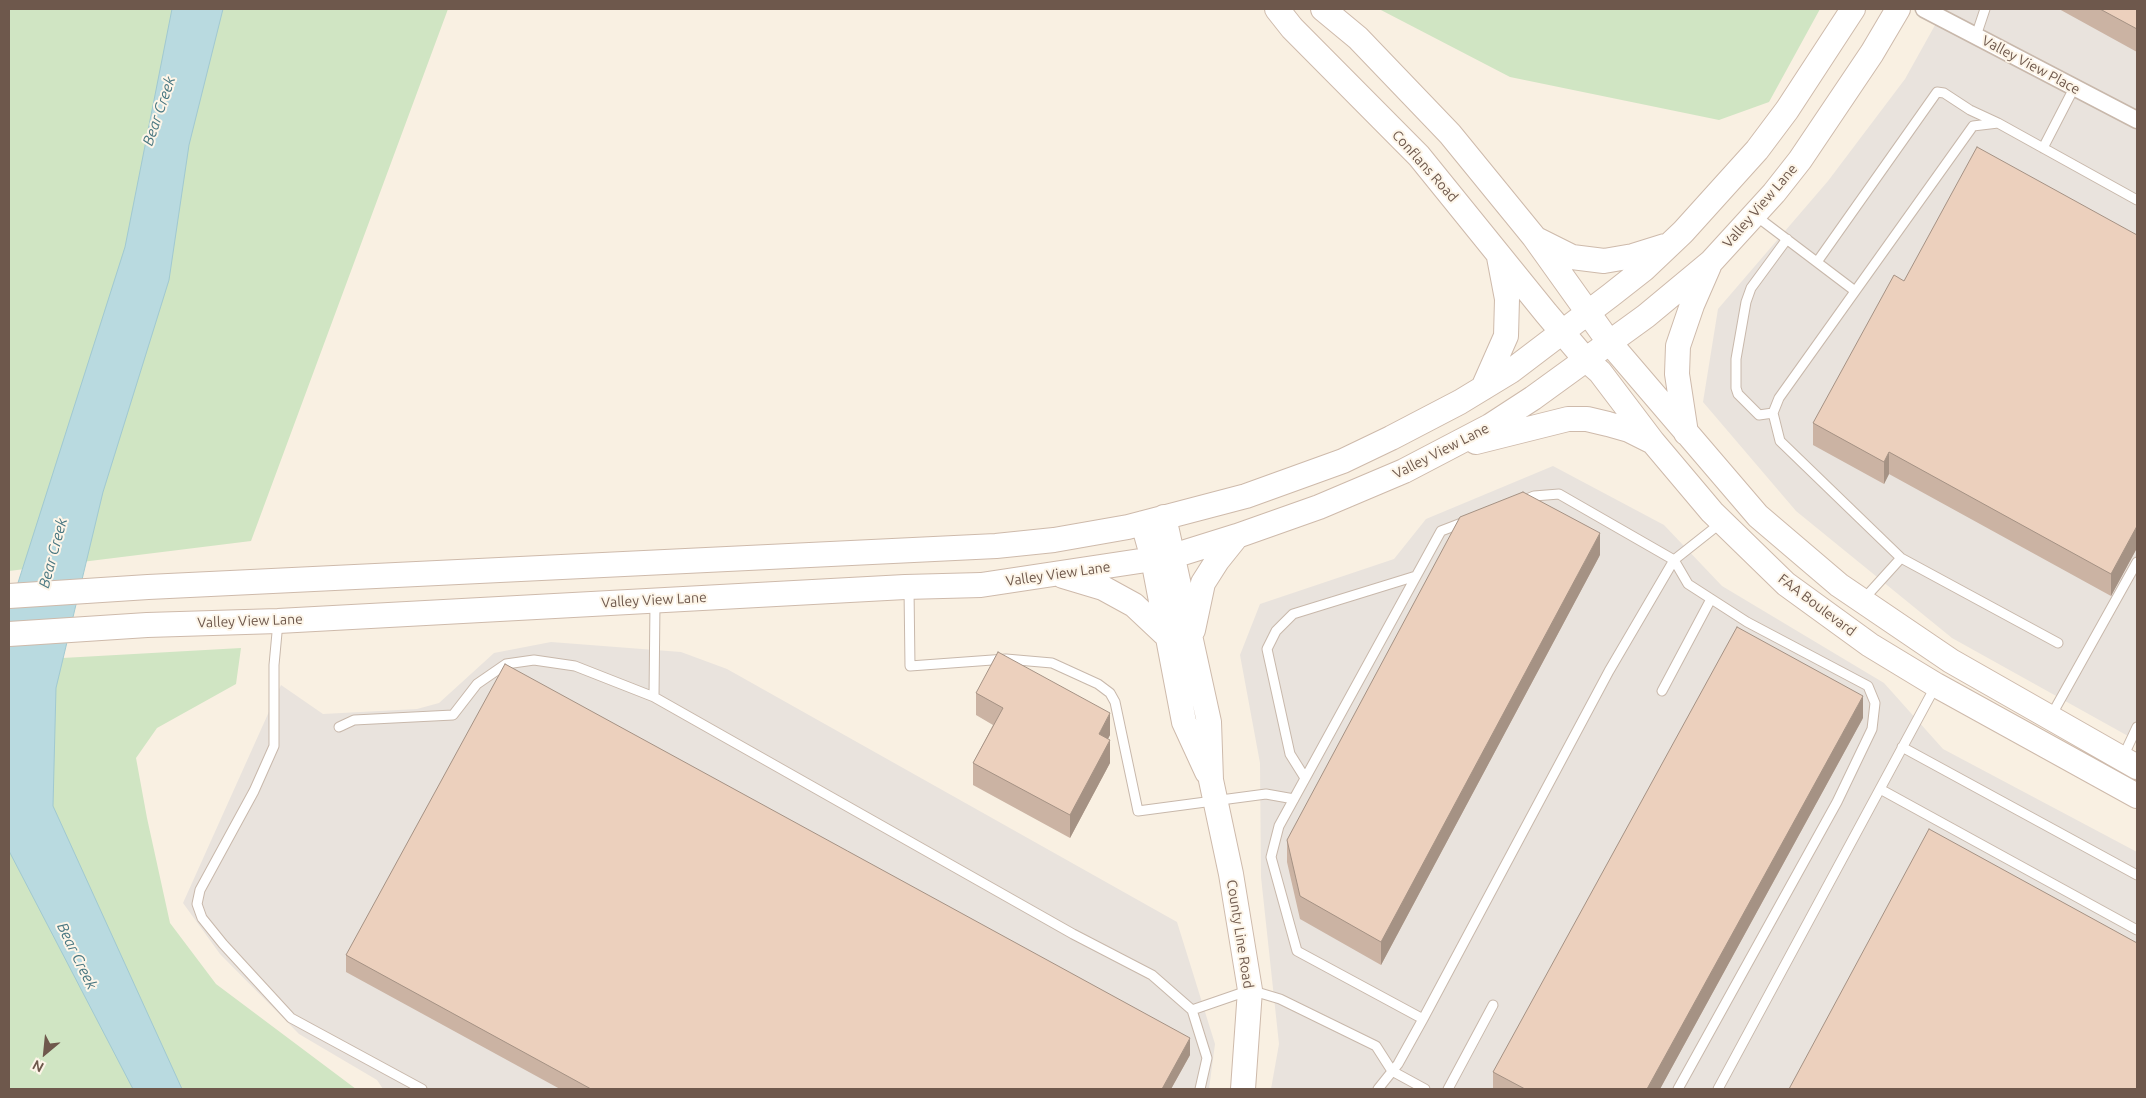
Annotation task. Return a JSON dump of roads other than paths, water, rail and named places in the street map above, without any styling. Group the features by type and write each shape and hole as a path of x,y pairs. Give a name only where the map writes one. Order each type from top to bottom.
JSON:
{"main road":[{"name":"Conflans Road","path":"1277,9 1292,28 1419,156 1563,333"},
{"path":"1324,9 1358,38 1450,134 1534,238 1590,313 1609,342 1758,516 1839,585 1951,661 2130,763 2110,781"},
{"path":"9,596 148,587 996,546 1054,540 1154,520 1246,496 1343,460 1391,438 1511,371 1590,313 1644,269 1709,205 1788,110 1853,9"},
{"name":"Valley View Lane","path":"9,634 147,625 278,621 909,586 982,586 1163,557 1237,536 1319,507 1404,470 1490,426 1533,398 1646,316 1711,262 1755,215 1800,160 1872,53 1898,9"},
{"path":"1534,238 1572,257 1604,261 1633,256 1670,244"},
{"path":"1483,388 1506,336 1507,299 1499,253"},
{"path":"1686,433 1677,374 1678,346 1692,305 1711,262"},
{"name":"FAA Boulevard","path":"1563,333 1585,359 1600,372 1653,442 1722,522 1786,584 1870,645 1936,685 2137,796"},
{"path":"1443,451 1568,419 1587,419 1608,424 1629,430 1653,442"},
{"name":"County Line Road","path":"1154,520 1163,557 1191,640 1209,722 1213,790 1232,874 1250,990 1243,1089"},
{"path":"1191,640 1203,583 1217,561 1237,536"},
{"name":"County Line Road","path":"1163,557 1167,636 1184,722 1213,790"},
{"path":"650,564 655,601"},
{"path":"1059,574 1103,588 1134,605 1167,636"}],"street":[{"name":"Valley View Place","path":"1924,9 2137,120"}],"lane":[{"path":"1976,36 1984,9"},
{"path":"2044,148 2074,88"},
{"path":"1817,262 1937,92 1944,93 1970,110 1998,123 2137,200"},
{"path":"1998,123 1973,126 1779,398 1773,413 1780,442 1902,558 2058,643"},
{"path":"1755,215 1855,292"},
{"path":"1773,413 1759,415 1738,394 1736,388 1736,359 1746,302 1751,288 1787,239"},
{"path":"1516,503 1534,496 1559,494 1674,560 1688,584 1747,622 1868,686 1876,703 1872,729 1837,802 1678,1089"},
{"path":"1423,1019 1297,951 1271,857 1279,826 1441,531 1479,517"},
{"path":"1378,1089 1392,1071 1423,1019 1609,671 1674,560 1722,522"},
{"path":"1862,601 1902,558"},
{"path":"2050,718 2137,562"},
{"path":"1306,778 1290,754 1267,649 1276,631 1293,614 1416,576"},
{"path":"909,586 910,666 1006,660 1052,663 1098,684 1110,694 1115,702 1138,811 1213,790 1266,794 1294,799"},
{"path":"1662,691 1711,599"},
{"path":"654,697 655,601"},
{"path":"278,621 274,665 274,746 254,791 200,890 197,904 202,918 223,944 291,1018 422,1089"},
{"path":"339,728 354,720 453,716 476,684 506,664 534,660 575,666 654,697 1073,934 1152,975 1192,1010 1207,1058 1200,1089"},
{"path":"1718,1089 1936,685"},
{"path":"2130,763 2137,727"},
{"path":"1902,747 2137,874"},
{"path":"1880,789 2137,930"},
{"path":"1192,1010 1250,990 1280,999 1376,1046 1392,1071 1425,1089"},
{"path":"1448,1089 1494,1005"}],"water":[{"name":"Bear Creek","path":"172,9 223,9 189,145 169,280 103,492 56,688 53,806 182,1089 133,1089 9,851 9,611 125,247"}]}
